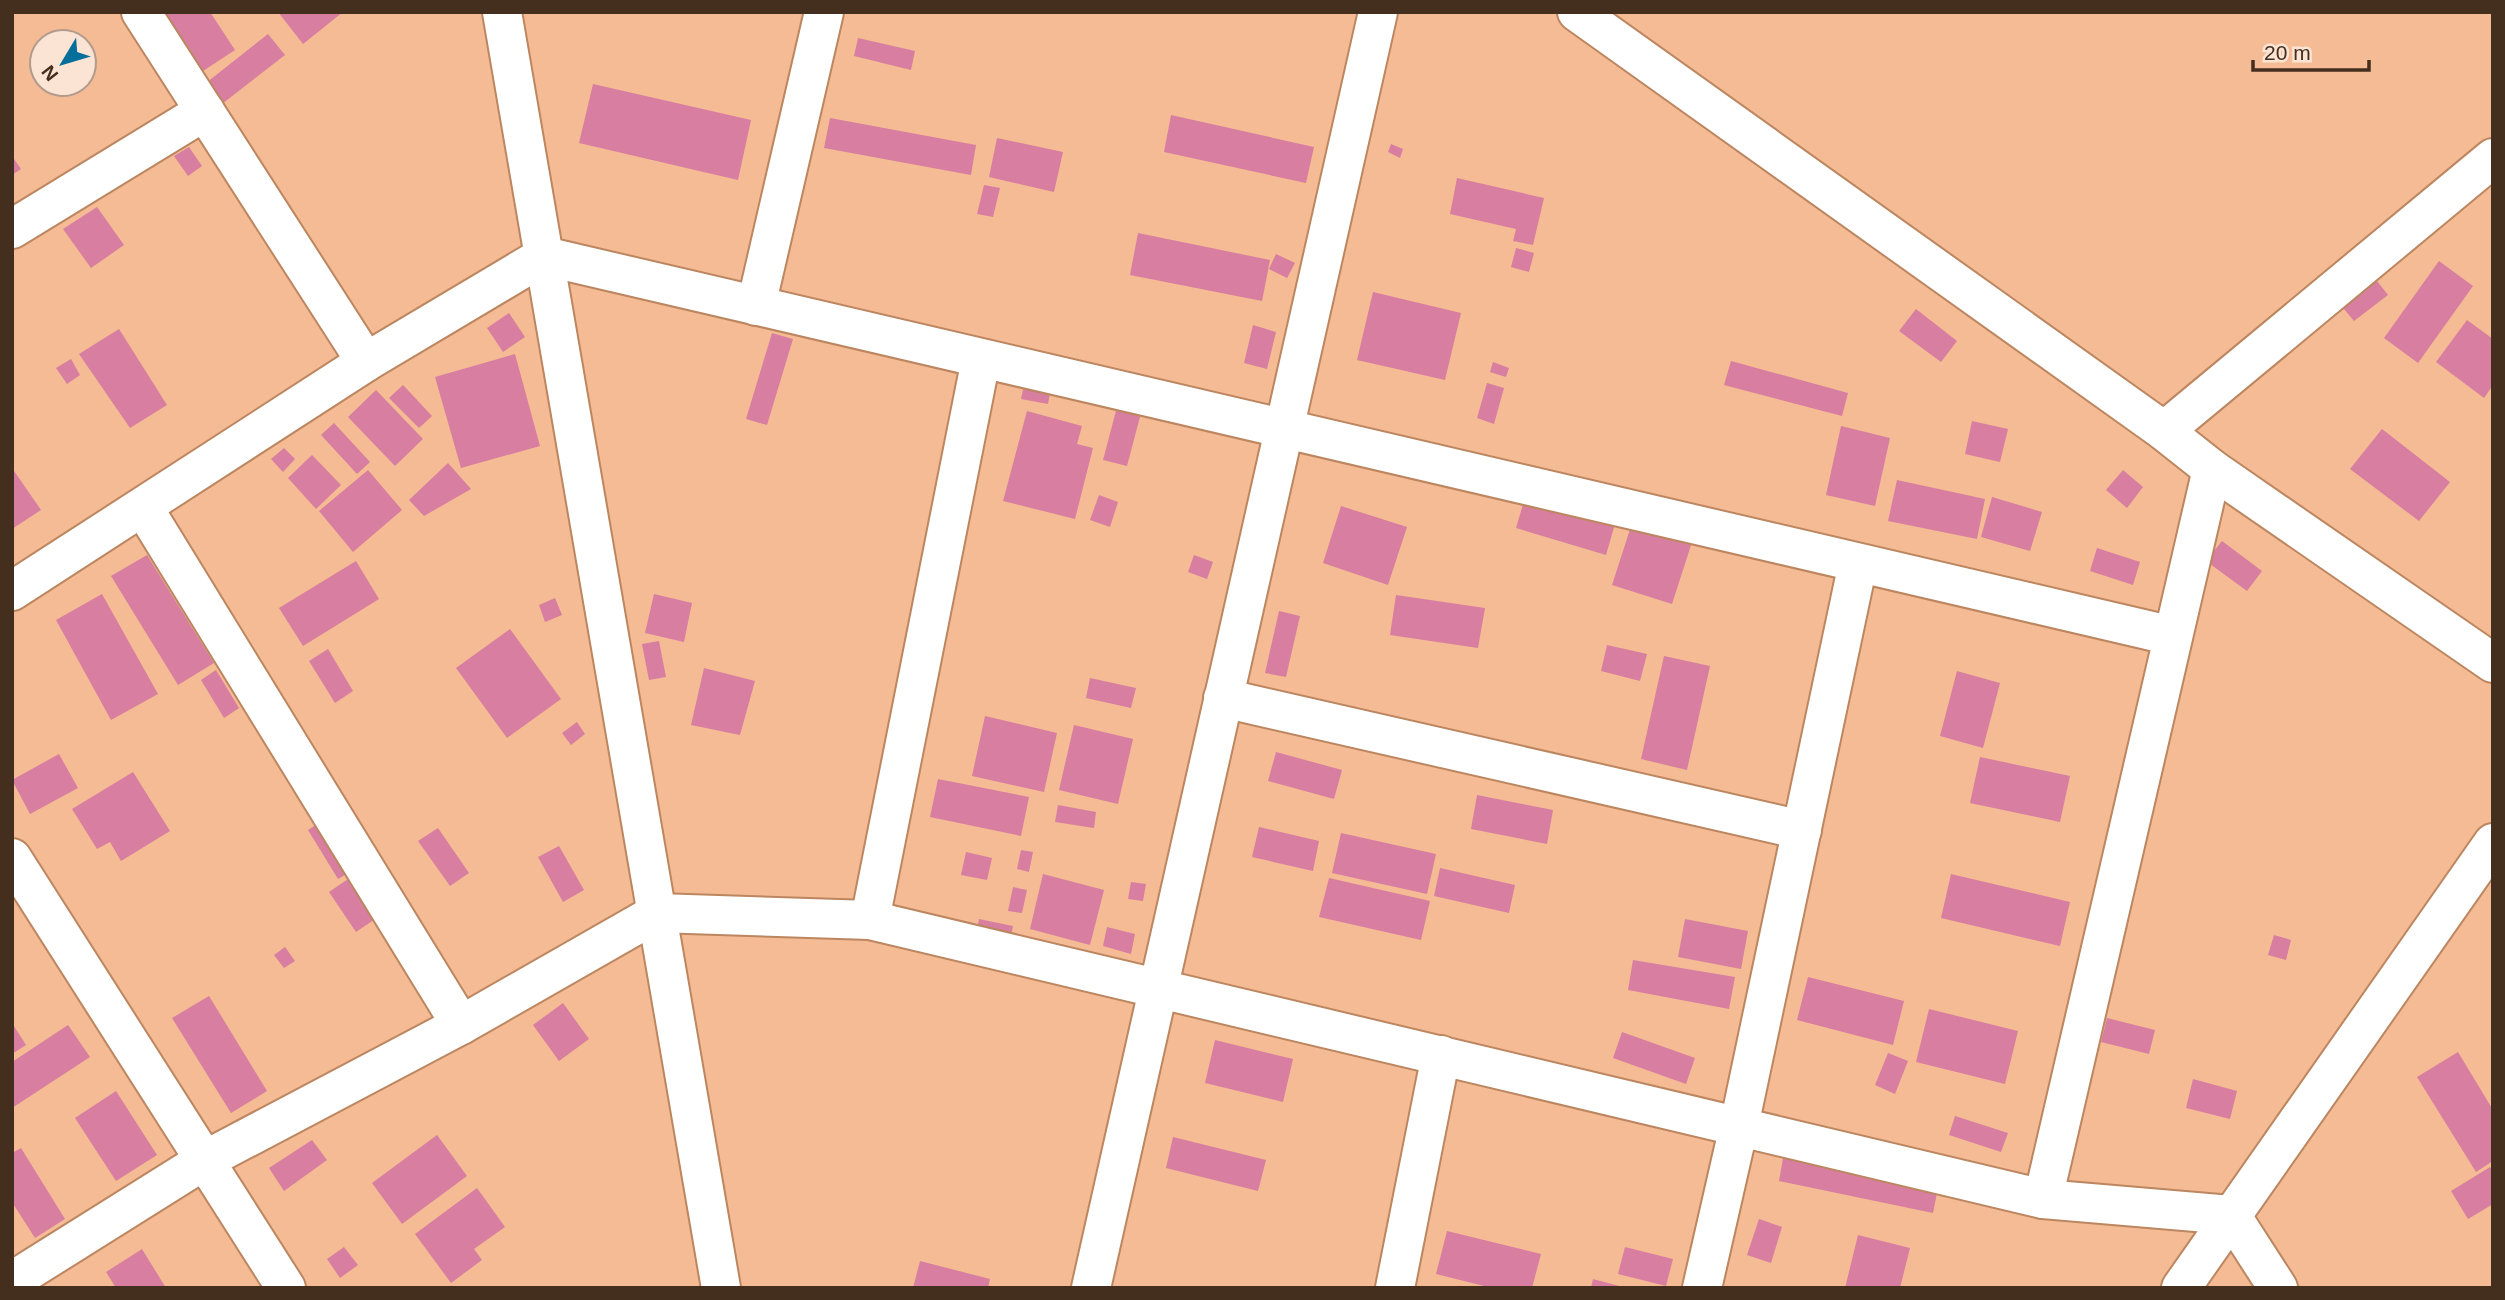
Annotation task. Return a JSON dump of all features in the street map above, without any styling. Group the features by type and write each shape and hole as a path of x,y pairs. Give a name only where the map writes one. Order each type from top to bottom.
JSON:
{"street":[{"path":"141,12 366,362"},
{"path":"502,12 721,1288"},
{"path":"756,306 824,12"},
{"path":"1091,1288 1378,12"},
{"path":"1577,12 2212,469 2493,663"},
{"path":"12,229 205,111"},
{"path":"2164,432 2493,158"},
{"path":"12,591 366,362 544,256 2173,636"},
{"path":"870,920 981,359"},
{"path":"2043,1199 2212,469"},
{"path":"143,507 461,1025"},
{"path":"1702,1288 1858,563"},
{"path":"1223,698 1802,830"},
{"path":"2180,1288 2493,844"},
{"path":"12,858 286,1288"},
{"path":"12,1281 205,1160 461,1025 657,913 870,920 2043,1199 2231,1215"},
{"path":"1395,1288 1441,1055"},
{"path":"2231,1215 2278,1288"}],"building":[{"path":"164,12 210,12 235,50 203,71"},
{"path":"278,12 343,12 303,44"},
{"path":"268,34 285,55 222,104 206,83"},
{"path":"858,38 915,51 911,70 854,56"},
{"path":"593,84 751,120 738,180 579,143"},
{"path":"1171,115 1314,147 1306,183 1164,152"},
{"path":"830,118 976,145 971,175 824,148"},
{"path":"997,138 1063,152 1054,192 989,177"},
{"path":"1391,144 1403,149 1400,158 1388,152"},
{"path":"189,147 202,166 188,176 174,156"},
{"path":"12,156 21,169 12,175"},
{"path":"1457,178 1544,198 1533,245 1513,241 1516,229 1450,214"},
{"path":"984,185 1000,188 993,217 977,214"},
{"path":"97,207 124,245 91,268 63,229"},
{"path":"1138,233 1270,260 1262,301 1130,275"},
{"path":"1516,248 1534,253 1529,272 1511,267"},
{"path":"1276,254 1295,263 1287,278 1269,269"},
{"path":"2439,261 2473,286 2418,363 2384,338"},
{"path":"2373,276 2388,295 2354,321 2339,303"},
{"path":"1373,292 1461,313 1445,380 1357,360"},
{"path":"1916,309 1957,341 1941,362 1899,331"},
{"path":"509,313 525,337 503,352 487,328"},
{"path":"2467,320 2493,339 2493,385 2484,398 2436,362"},
{"path":"1253,325 1276,332 1267,369 1244,363"},
{"path":"119,329 167,405 130,428 79,354"},
{"path":"772,333 793,339 767,425 746,419"},
{"path":"515,354 540,446 461,468 435,377"},
{"path":"71,359 80,375 67,384 56,368"},
{"path":"1731,361 1848,393 1842,416 1724,385"},
{"path":"1493,362 1509,368 1506,377 1490,372"},
{"path":"1026,376 1052,382 1048,404 1021,399"},
{"path":"1487,383 1504,388 1494,424 1477,418"},
{"path":"403,385 432,416 419,428 389,398"},
{"path":"376,390 423,439 395,466 348,417"},
{"path":"1117,407 1141,413 1127,466 1103,460"},
{"path":"1027,411 1082,426 1077,444 1093,448 1075,519 1003,501"},
{"path":"1972,421 2008,429 2000,462 1965,454"},
{"path":"334,423 370,462 357,474 321,435"},
{"path":"1841,426 1890,438 1875,506 1826,495"},
{"path":"2382,429 2450,482 2419,521 2350,469"},
{"path":"284,448 295,459 283,472 271,459"},
{"path":"312,455 341,485 316,509 288,478"},
{"path":"448,463 471,489 424,516 409,500"},
{"path":"12,468 41,510 12,529"},
{"path":"368,470 402,510 353,552 319,511"},
{"path":"2123,470 2143,487 2127,508 2106,490"},
{"path":"1897,480 1985,499 1977,539 1888,521"},
{"path":"1527,491 1617,517 1606,555 1516,528"},
{"path":"1099,495 1118,502 1110,527 1090,520"},
{"path":"1992,497 2042,512 2030,551 1981,537"},
{"path":"1341,506 1407,527 1388,585 1323,563"},
{"path":"1633,520 1693,539 1672,604 1612,585"},
{"path":"2222,541 2262,571 2247,591 2206,561"},
{"path":"2097,548 2140,562 2133,585 2090,571"},
{"path":"147,555 214,663 178,685 111,576"},
{"path":"1194,555 1213,562 1207,579 1188,572"},
{"path":"356,561 379,599 303,646 279,608"},
{"path":"102,594 158,694 111,720 56,620"},
{"path":"654,594 692,603 684,642 645,633"},
{"path":"1396,595 1485,608 1478,648 1390,635"},
{"path":"555,598 562,615 545,622 539,605"},
{"path":"1279,611 1300,616 1286,677 1265,673"},
{"path":"510,629 561,699 507,738 456,668"},
{"path":"659,641 666,677 649,680 642,644"},
{"path":"1607,645 1647,654 1640,681 1601,671"},
{"path":"328,649 353,691 335,703 309,661"},
{"path":"1664,656 1710,666 1687,770 1641,759"},
{"path":"704,668 755,681 740,735 691,725"},
{"path":"216,670 239,708 224,718 201,680"},
{"path":"1957,671 2000,683 1983,748 1940,736"},
{"path":"1090,678 1136,688 1131,708 1086,698"},
{"path":"985,716 1057,733 1044,792 972,776"},
{"path":"577,722 585,734 571,745 562,733"},
{"path":"1074,725 1133,739 1118,804 1059,790"},
{"path":"1276,752 1342,770 1334,799 1268,781"},
{"path":"59,754 78,788 30,814 12,780"},
{"path":"1980,757 2070,776 2060,822 1970,803"},
{"path":"133,772 170,831 121,861 110,842 97,849 72,809"},
{"path":"938,779 1029,797 1021,836 930,817"},
{"path":"1477,795 1553,810 1547,844 1471,829"},
{"path":"1058,805 1096,812 1094,828 1055,822"},
{"path":"325,819 355,869 338,879 308,830"},
{"path":"1259,827 1319,841 1313,871 1252,857"},
{"path":"438,828 469,873 450,886 418,841"},
{"path":"1341,833 1436,854 1427,894 1332,873"},
{"path":"559,846 584,890 563,902 538,857"},
{"path":"1021,850 1033,852 1029,872 1017,869"},
{"path":"966,852 992,858 987,880 961,875"},
{"path":"1440,868 1515,885 1509,913 1434,896"},
{"path":"357,873 384,913 356,932 329,892"},
{"path":"1043,874 1104,890 1090,945 1030,929"},
{"path":"1951,874 2070,902 2060,946 1941,918"},
{"path":"1329,878 1430,901 1421,940 1319,917"},
{"path":"1131,882 1146,884 1143,901 1128,899"},
{"path":"1013,887 1027,890 1022,913 1008,911"},
{"path":"979,919 1013,926 1010,941 976,934"},
{"path":"1685,919 1748,931 1741,969 1678,957"},
{"path":"1107,927 1135,934 1131,954 1103,946"},
{"path":"2274,935 2291,940 2286,960 2268,955"},
{"path":"285,947 295,961 284,968 274,955"},
{"path":"1633,960 1735,977 1729,1009 1628,990"},
{"path":"1808,977 1904,1001 1893,1045 1797,1020"},
{"path":"209,996 267,1091 231,1113 172,1018"},
{"path":"563,1003 589,1039 559,1061 533,1025"},
{"path":"1929,1009 2018,1031 2005,1084 1916,1062"},
{"path":"2107,1018 2155,1030 2149,1054 2101,1042"},
{"path":"12,1023 26,1045 12,1054"},
{"path":"68,1025 90,1057 12,1108 12,1062"},
{"path":"1622,1032 1695,1058 1686,1084 1613,1058"},
{"path":"1215,1040 1293,1059 1283,1102 1205,1083"},
{"path":"2458,1052 2493,1110 2493,1161 2476,1172 2417,1077"},
{"path":"1888,1053 1908,1061 1895,1094 1875,1085"},
{"path":"2193,1079 2237,1091 2230,1119 2186,1108"},
{"path":"116,1091 157,1155 116,1181 75,1118"},
{"path":"1955,1116 2008,1133 2001,1152 1949,1135"},
{"path":"437,1135 467,1176 402,1224 372,1183"},
{"path":"1173,1137 1266,1160 1258,1191 1166,1168"},
{"path":"312,1140 327,1160 284,1191 269,1168"},
{"path":"1785,1147 1940,1178 1933,1213 1779,1181"},
{"path":"21,1148 65,1219 35,1238 12,1202 12,1153"},
{"path":"2490,1167 2493,1171 2493,1204 2468,1219 2451,1191"},
{"path":"477,1188 505,1227 474,1249 482,1260 451,1283 415,1234"},
{"path":"1759,1219 1782,1227 1771,1263 1747,1255"},
{"path":"1447,1231 1541,1254 1532,1288 1492,1288 1436,1274"},
{"path":"1858,1235 1910,1248 1900,1288 1845,1288"},
{"path":"344,1247 358,1265 340,1278 327,1259"},
{"path":"1625,1247 1673,1259 1666,1286 1618,1274"},
{"path":"142,1249 166,1288 116,1288 106,1272"},
{"path":"920,1261 990,1279 988,1288 913,1288"},
{"path":"1593,1279 1623,1287 1623,1288 1591,1288"}]}
